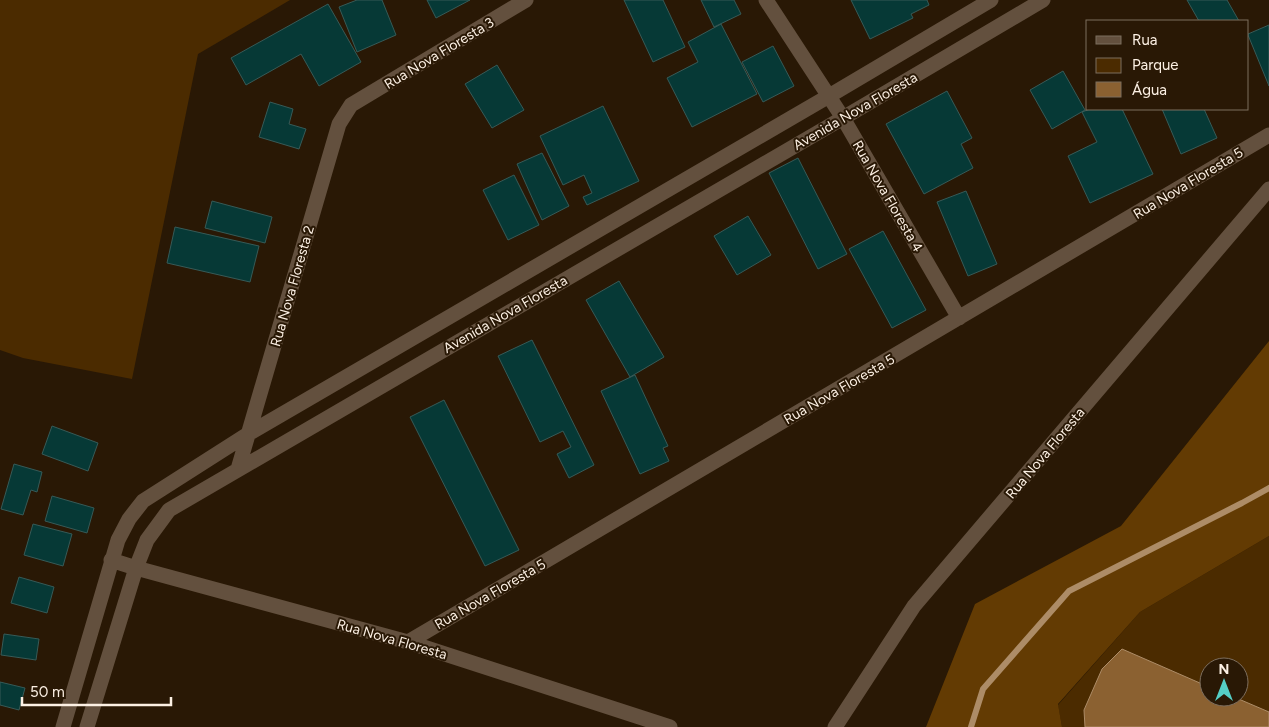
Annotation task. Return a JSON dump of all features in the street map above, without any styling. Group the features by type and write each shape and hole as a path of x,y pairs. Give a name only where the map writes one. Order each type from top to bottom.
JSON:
{"street":[{"name":"Rua Nova Floresta 3","path":"351,105 526,0"},
{"name":"Rua Nova Floresta 4","path":"766,0 830,96 959,318"},
{"name":"Avenida Nova Floresta","path":"63,727 118,540 128,519 143,501 248,434 830,96 991,0"},
{"name":"Avenida Nova Floresta","path":"87,727 146,540 169,510 1043,0"},
{"name":"Rua Nova Floresta 2","path":"238,469 339,124 351,105"},
{"name":"Rua Nova Floresta 5","path":"408,642 1269,135"},
{"name":"Rua Nova Floresta","path":"836,727 914,606 1269,189"},
{"name":"Rua Nova Floresta","path":"111,560 408,642 670,727"}],"green space":[{"path":"0,0 290,0 198,54 132,379 23,358 0,350"},
{"path":"1269,536 1269,727 1062,727 1058,705 1140,612"}],"shaded area":[{"path":"1269,341 1269,536 1140,612 1058,704 1062,727 926,727 975,604 1121,526"}],"water":[{"path":"1122,649 1199,683 1199,707 1249,707 1249,703 1269,712 1269,727 1085,727 1084,710 1102,669"}],"building":[{"path":"357,0 382,0 396,35 357,52 339,7"},
{"path":"427,0 470,0 436,18"},
{"path":"624,0 663,0 685,47 653,62"},
{"path":"701,0 734,0 741,14 714,27"},
{"path":"851,0 927,0 929,5 911,14 913,18 870,39"},
{"path":"1187,0 1227,0 1238,20 1198,20"},
{"path":"328,4 361,62 319,86 301,54 246,85 231,58"},
{"path":"721,24 757,94 692,127 667,78 698,62 688,42"},
{"path":"1269,25 1269,86 1249,36 1249,34"},
{"path":"773,46 794,86 763,102 742,62"},
{"path":"497,65 524,110 492,128 465,84"},
{"path":"1063,71 1085,110 1052,129 1030,90"},
{"path":"947,91 972,138 961,144 973,168 924,194 886,124"},
{"path":"270,102 293,109 289,124 306,129 299,149 259,137"},
{"path":"603,106 639,181 587,205 583,197 592,193 584,175 563,185 540,136"},
{"path":"1087,110 1122,110 1153,174 1090,203 1068,156 1097,142 1082,112"},
{"path":"1162,110 1204,110 1217,138 1181,154"},
{"path":"542,153 569,206 542,220 517,164"},
{"path":"798,158 847,254 818,269 769,173"},
{"path":"514,175 539,225 508,240 483,190"},
{"path":"966,191 997,264 968,276 937,202"},
{"path":"212,201 272,217 265,243 205,228"},
{"path":"748,216 771,255 737,275 714,236"},
{"path":"175,227 259,246 250,282 167,263"},
{"path":"883,231 926,310 892,328 849,249"},
{"path":"619,281 664,357 630,377 586,300"},
{"path":"532,340 594,465 569,478 557,454 571,447 563,431 540,442 498,356"},
{"path":"635,375 668,446 663,448 669,461 640,474 601,391"},
{"path":"444,400 519,550 485,566 410,417"},
{"path":"52,426 98,443 88,471 42,454"},
{"path":"14,464 42,472 37,492 31,490 23,515 1,509"},
{"path":"52,496 94,508 87,533 45,521"},
{"path":"33,524 72,534 63,566 24,555"},
{"path":"19,577 54,587 47,613 11,603"},
{"path":"4,634 39,639 36,660 1,655"},
{"path":"0,682 25,688 19,710 0,705"}],"waterway":[{"path":"971,727 983,689 1069,591 1269,488"}]}
